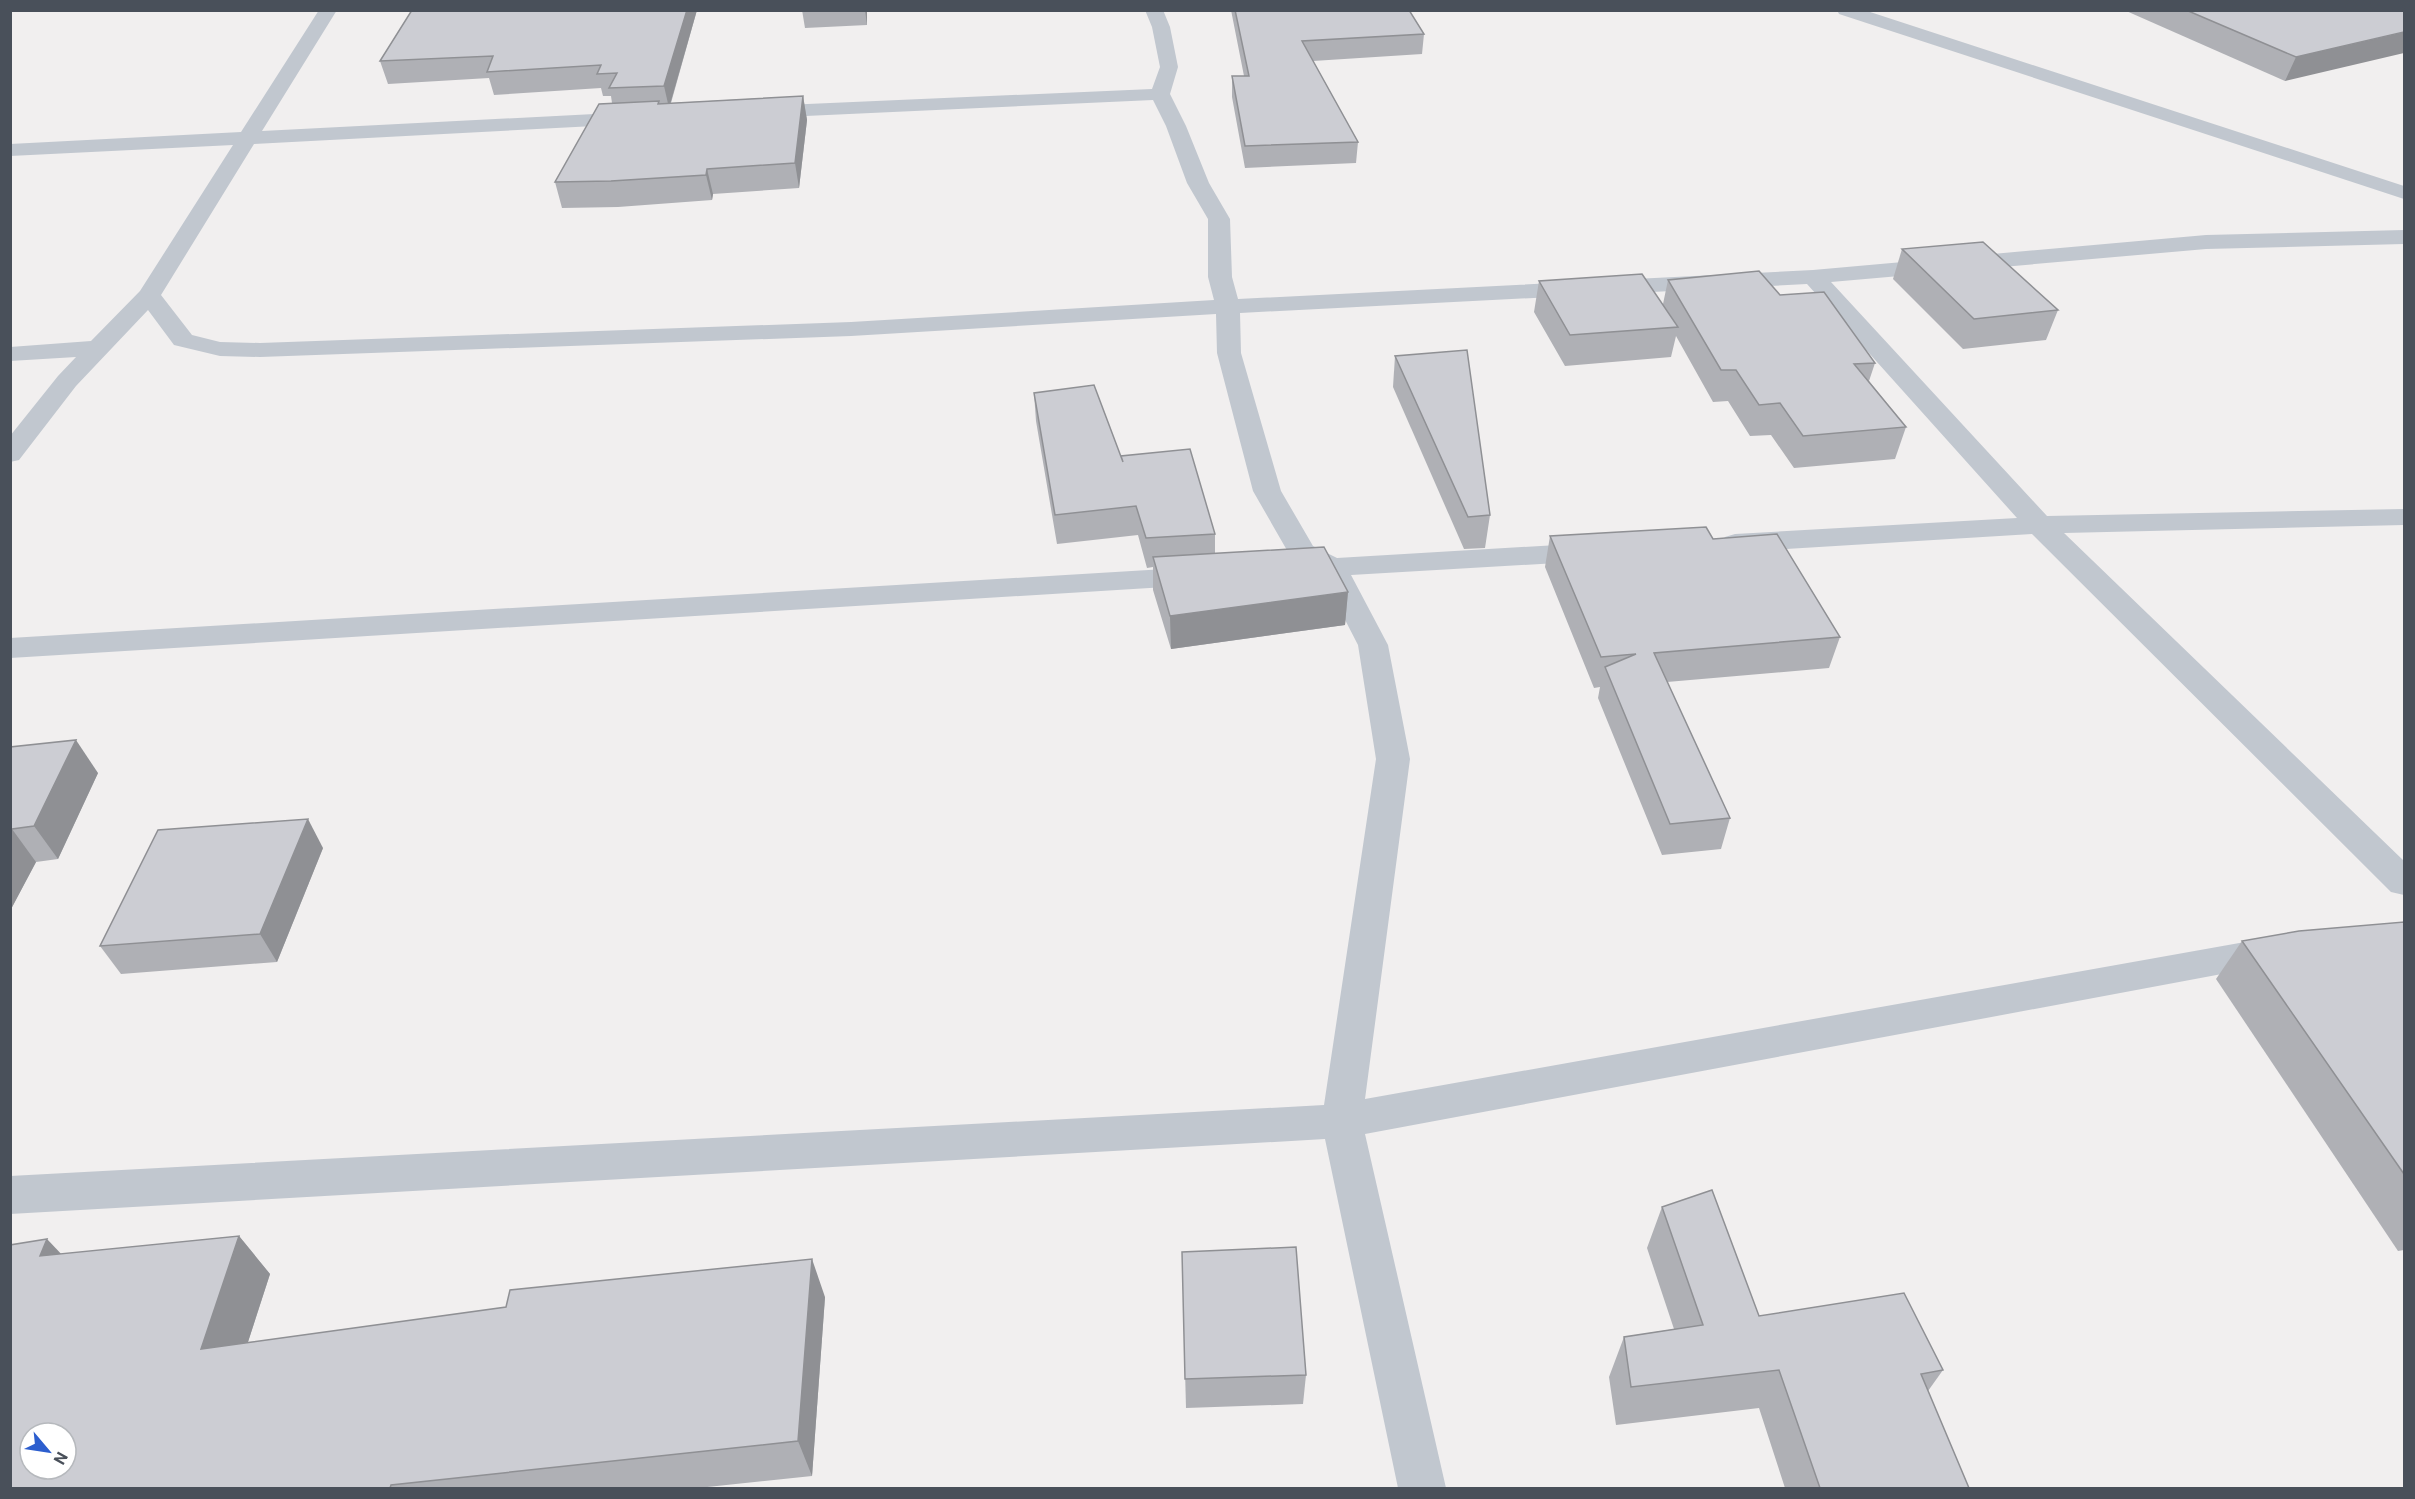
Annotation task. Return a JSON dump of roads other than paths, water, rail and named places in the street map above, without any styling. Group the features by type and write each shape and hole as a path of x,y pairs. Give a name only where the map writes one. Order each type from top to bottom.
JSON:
{"street":[{"path":"10,454 54,396 149,295 328,10"},
{"path":"1154,10 1161,27 1169,67 1160,94 1176,126 1198,183 1219,219 1220,277 1228,307 1229,353 1267,491 1302,552 1333,568 1373,645 1393,759 1342,1121 1422,1488"},
{"path":"1845,10 2404,193"},
{"path":"740,113 1160,94"},
{"path":"10,150 656,117"},
{"path":"149,295 183,340 220,349 260,350 851,329 1814,277 2206,242 2404,237"},
{"path":"1814,277 2039,525 2404,882"},
{"path":"10,354 98,348"},
{"path":"1704,545 2039,525 2404,518"},
{"path":"1262,572 1620,550"},
{"path":"10,648 1226,574"},
{"path":"10,1195 1342,1121 2311,945"}]}
